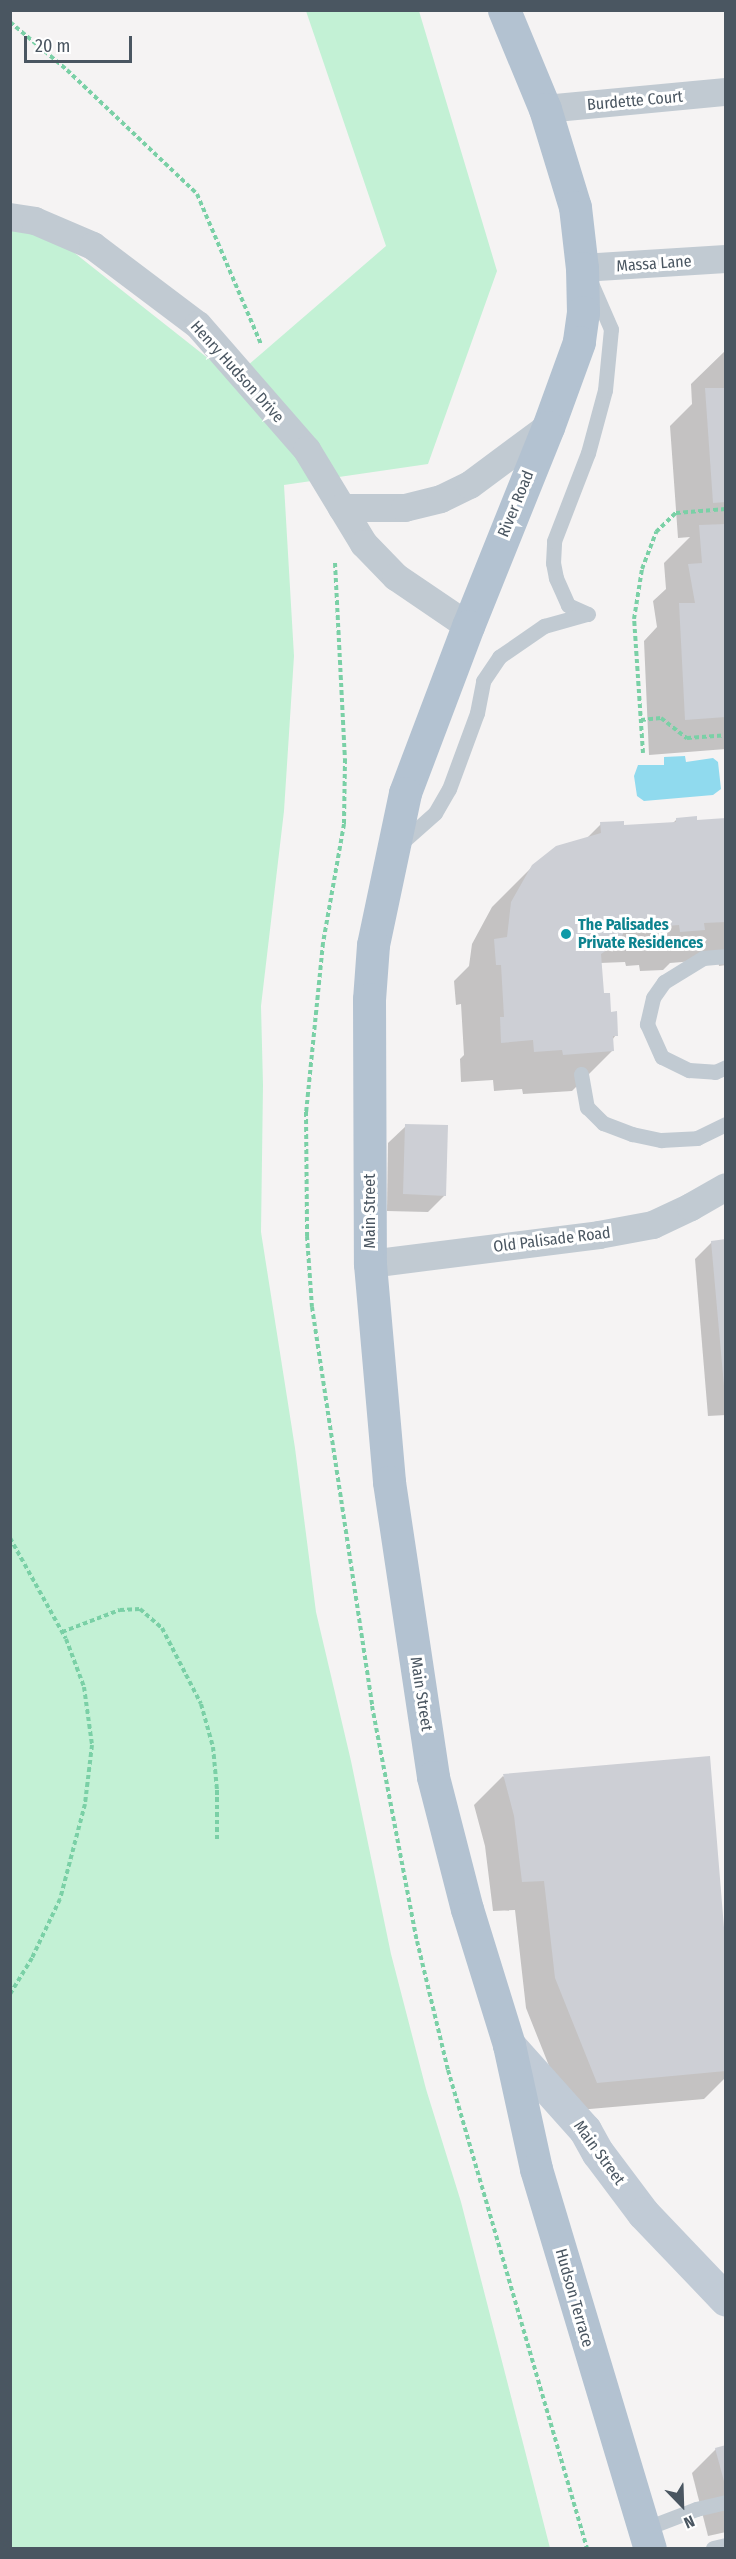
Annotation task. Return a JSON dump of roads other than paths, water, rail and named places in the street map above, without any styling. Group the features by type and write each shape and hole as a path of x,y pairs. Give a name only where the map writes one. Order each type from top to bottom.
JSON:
{"main road":[{"name":"River Road","path":"369,999 373,945 405,793 468,626 548,428 579,342 582,268 575,207 545,109 504,10"},
{"name":"Main Street","path":"369,999 370,1264 389,1482 433,1777 468,1909 509,2045 585,2130 598,2153 649,2220 726,2300"},
{"name":"Hudson Terrace","path":"509,2045 536,2169 647,2539"}],"street":[{"name":"Burdette Court","path":"545,109 726,92"},
{"name":"Henry Hudson Drive","path":"10,217 34,221 93,246 198,325 308,450 364,544 396,577 468,626"},
{"name":"Massa Lane","path":"582,268 726,259"},
{"path":"342,508 405,508 441,499 470,485 548,428"},
{"name":"Old Palisade Road","path":"370,1264 599,1235 653,1225 726,1187"}],"lane":[{"path":"392,851 435,813 449,789 477,713 483,681 499,657 544,626 588,614 568,605 556,578 553,563 554,541 588,453 605,390 611,328 599,296 582,268"},
{"path":"726,956 703,958 664,982 653,998 647,1024 662,1057 689,1070 715,1072 726,1068"},
{"path":"582,1074 587,1107 603,1123 632,1134 661,1140 697,1138 726,1124"},
{"path":"647,2539 696,2509 726,2502"},
{"path":"713,2548 726,2545"}],"water":[{"path":"685,756 686,762 713,758 718,762 721,789 713,795 644,801 637,796 634,776 638,765 664,765 664,757"}],"place":[{"name":"The Palisades Private Residences","path":"566,934"}]}
